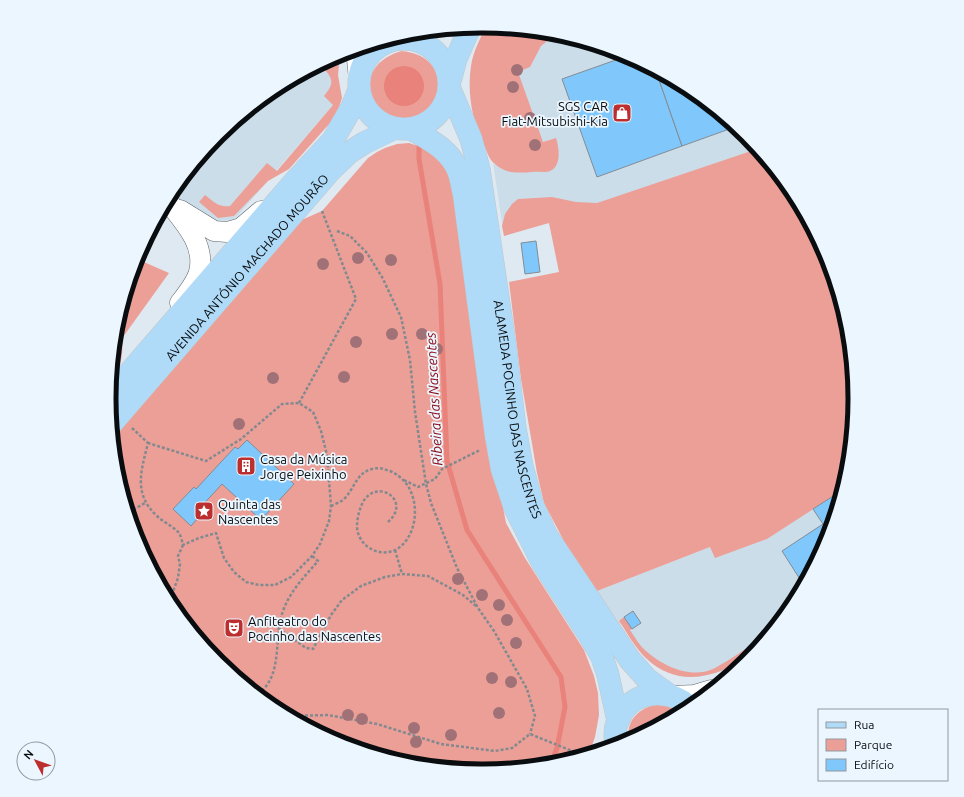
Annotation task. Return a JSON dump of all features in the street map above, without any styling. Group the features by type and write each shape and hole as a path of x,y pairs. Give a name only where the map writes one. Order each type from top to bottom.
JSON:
{"main road":[{"path":"378,48 373,51 364,64 359,84 364,106 374,118 386,126 403,129 423,125 433,119 442,110 447,99 449,84 456,59 467,34"},
{"path":"415,39 432,49 441,58 447,69 449,84"},
{"name":"AVENIDA ANTÓNIO MACHADO MOURÃO","path":"116,387 295,181 333,140 352,107 359,84"},
{"name":"ALAMEDA POCINHO DAS NASCENTES","path":"449,84 471,139 479,170 505,344 515,428 522,466 533,506 547,536 630,660 647,679 677,699"},
{"name":"ALAMEDA POCINHO DAS NASCENTES","path":"403,129 438,144 449,154 458,170 464,194 496,436 502,469 515,508 542,562 602,657 608,676 614,737"},
{"name":"AVENIDA ANTÓNIO MACHADO MOURÃO","path":"117,417 330,171 350,152 364,143 403,129"},
{"path":"614,737 624,710 632,701 655,693 677,699"}],"street":[{"path":"356,55 359,84"},
{"path":"172,205 214,231 227,232 242,228 295,181"},
{"path":"151,347 193,284 199,272 200,260 198,247 190,229 171,206"},
{"path":"677,699 698,693"}],"path":[{"path":"299,403 356,300 322,211"},
{"path":"300,716 328,715 377,724 441,744 495,752 512,748 530,734 535,716 527,689 494,631 478,608 457,568 431,503 426,484 415,412 410,360 401,317 382,276 367,253 350,236 338,231"},
{"path":"117,420 148,443 206,461 241,439 282,404 299,403 313,412 321,430 327,455 331,506 329,521 320,544 312,556 291,577 275,585 259,585 246,582 234,572 224,558 216,533 183,545 178,556 180,564 178,578 173,593"},
{"path":"148,443 140,480 141,493 146,503 157,516 179,534 183,545"},
{"path":"331,506 343,500 352,490 362,472 374,468 382,468 418,487 434,479 442,469 484,447"},
{"path":"388,522 393,518 397,503 394,497 387,492 373,492 367,496 362,503 358,517 357,528 366,547 384,553 395,550 403,545 410,536 414,522 414,506 411,492 404,480"},
{"path":"134,509 146,503"},
{"path":"395,550 402,574"},
{"path":"262,690 270,681 274,671 277,655 278,628 283,611 291,594 318,561 312,556"},
{"path":"278,628 306,648 313,649 331,615 342,600 361,586 385,577 402,574 428,576 463,595 478,608"},
{"path":"530,734 576,752"}],"shaded area":[{"path":"530,36 577,45 599,52 644,71 665,82 705,109 723,124 751,151 504,236 493,163 495,165 518,37"},
{"path":"408,66 415,69 421,75 424,86 423,94 415,103 408,106 400,106 393,103 385,94 384,82 387,75 396,67"},
{"path":"324,69 331,76 334,95 333,105 234,220 183,224 168,211 192,176 224,140 259,109 299,82"},
{"path":"835,494 820,538 810,560 786,602 772,621 740,657 723,671 698,677 684,677 654,665 644,657 597,591 710,547"}],"green space":[{"path":"483,33 494,34 501,36 512,34 530,36 549,39 541,46 530,67 518,72 543,142 556,138 559,156 554,169 546,172 512,172 503,170 491,160 479,134 471,106 471,66"},
{"path":"402,51 421,56 432,66 438,78 438,92 433,104 423,114 410,119 394,118 385,114 374,101 371,92 370,83 374,69 386,58"},
{"path":"339,62 338,75 342,98 338,110 330,123 289,169 268,181 234,216 218,218 199,202 205,195 219,205 230,206 267,163 277,171 333,105 324,96 331,83 330,77 325,70"},
{"path":"409,143 430,150 453,177 491,444 506,523 525,558 584,650 594,676 598,693 599,715 591,747 577,752 530,761 506,763 482,764 434,761 387,752 365,745 320,726 299,715 259,688 241,673 207,639 192,621 178,602 154,560 144,538 129,493 117,422 117,375 124,327 129,304 143,262 169,273 123,337 119,372 297,222 322,211 368,158 385,148 397,144"},
{"path":"751,151 786,195 799,216 820,259 835,304 840,327 847,375 848,398 844,446 834,495 767,539 715,558 710,547 597,591 565,543 544,503 537,473 521,379 509,282 559,272 549,223 504,236 502,226 505,214 512,204 518,199 552,197 576,202 597,203"},
{"path":"624,617 632,629 630,630 639,643 652,656 669,666 687,672 706,671 715,668 750,646 727,668 714,673 686,677 672,674 659,668 646,658 635,645 619,621"},
{"path":"659,704 674,709 628,733 629,726 635,716 640,711"}],"building":[{"name":"SGS CAR Fiat-Mitsubishi-Kia","path":"618,59 659,79 682,146 597,177 562,79"},
{"path":"659,79 705,109 729,129 682,146"},
{"path":"536,241 540,272 525,274 521,243"},
{"name":"Casa da Música Jorge Peixinho","path":"247,440 294,484 261,520 222,484 199,509 203,512 191,526 173,509 194,487 196,489 235,447 238,449"},
{"path":"834,495 820,538 800,579 782,551 823,524 813,509"},
{"path":"633,611 641,623 632,629 624,617"}],"waterway":[{"name":"Ribeira das Nascentes","path":"419,146 419,159 440,284 447,461 467,530 561,677 565,707 557,748 554,757"}],"place":[{"name":"SGS CAR Fiat-Mitsubishi-Kia","path":"622,113"},
{"name":"Casa da Música Jorge Peixinho","path":"246,466"},
{"name":"Quinta das Nascentes","path":"204,511"},
{"name":"Anfiteatro do Pocinho das Nascentes","path":"234,628"}]}
